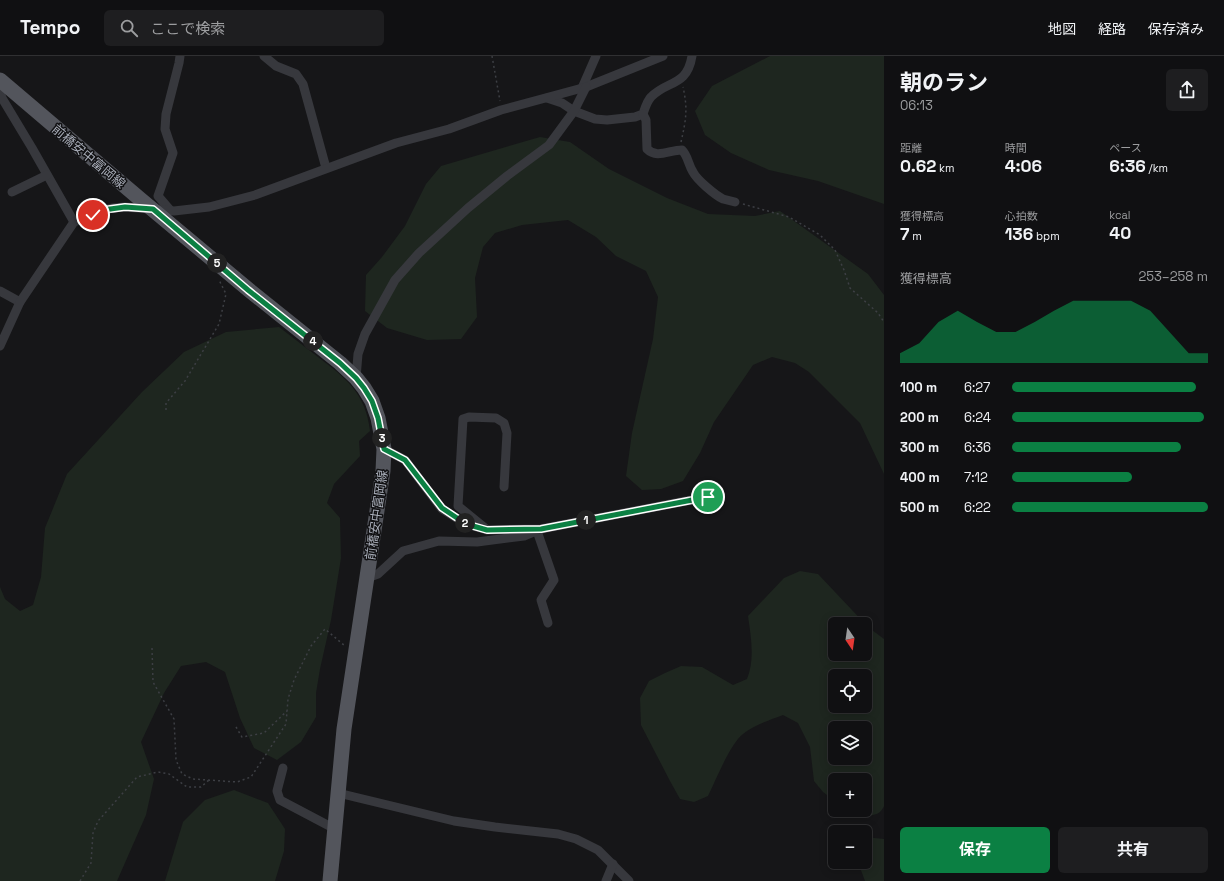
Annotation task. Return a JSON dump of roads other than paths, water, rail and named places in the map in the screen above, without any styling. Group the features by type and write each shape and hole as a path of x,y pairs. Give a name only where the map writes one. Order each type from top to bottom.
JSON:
{"main road":[{"name":"前橋安中富岡線","path":"0,80 248,290 340,363 356,378 372,401 378,418 384,449 367,578 344,728 330,881"}],"street":[{"path":"170,210 158,196 173,153 165,129 166,114 180,56"},
{"path":"264,56 276,66 296,74 303,84 326,168"},
{"path":"356,378 358,354 365,334 395,280 419,253 468,208 507,176 549,145 574,111 596,56"},
{"path":"0,346 20,302 74,222 103,210 113,208 125,207 170,210 209,207 255,195 396,143 449,129 501,110 584,88 663,56"},
{"path":"548,98 562,103 574,111 595,119 607,120 635,117 643,114 650,97 683,77 691,63 692,56"},
{"path":"0,92 2,98 74,222"},
{"path":"643,114 646,120 647,149 652,153 657,154 674,150 682,150 686,154 693,172 701,181 723,199 735,202"},
{"path":"12,192 47,175"},
{"path":"0,292 20,302"},
{"path":"487,530 458,506 463,419 469,417 496,418 504,424 507,433 504,487"},
{"path":"384,449 405,460 442,508 466,524 487,530 539,530"},
{"path":"367,578 378,574 403,551 438,541 477,542 524,536 539,530 708,497"},
{"path":"539,530 554,580 541,600 548,623"},
{"path":"283,768 277,791 280,800 335,829"},
{"path":"338,793 454,821 558,834 576,839 598,850 629,881"},
{"path":"606,881 613,864"}]}
